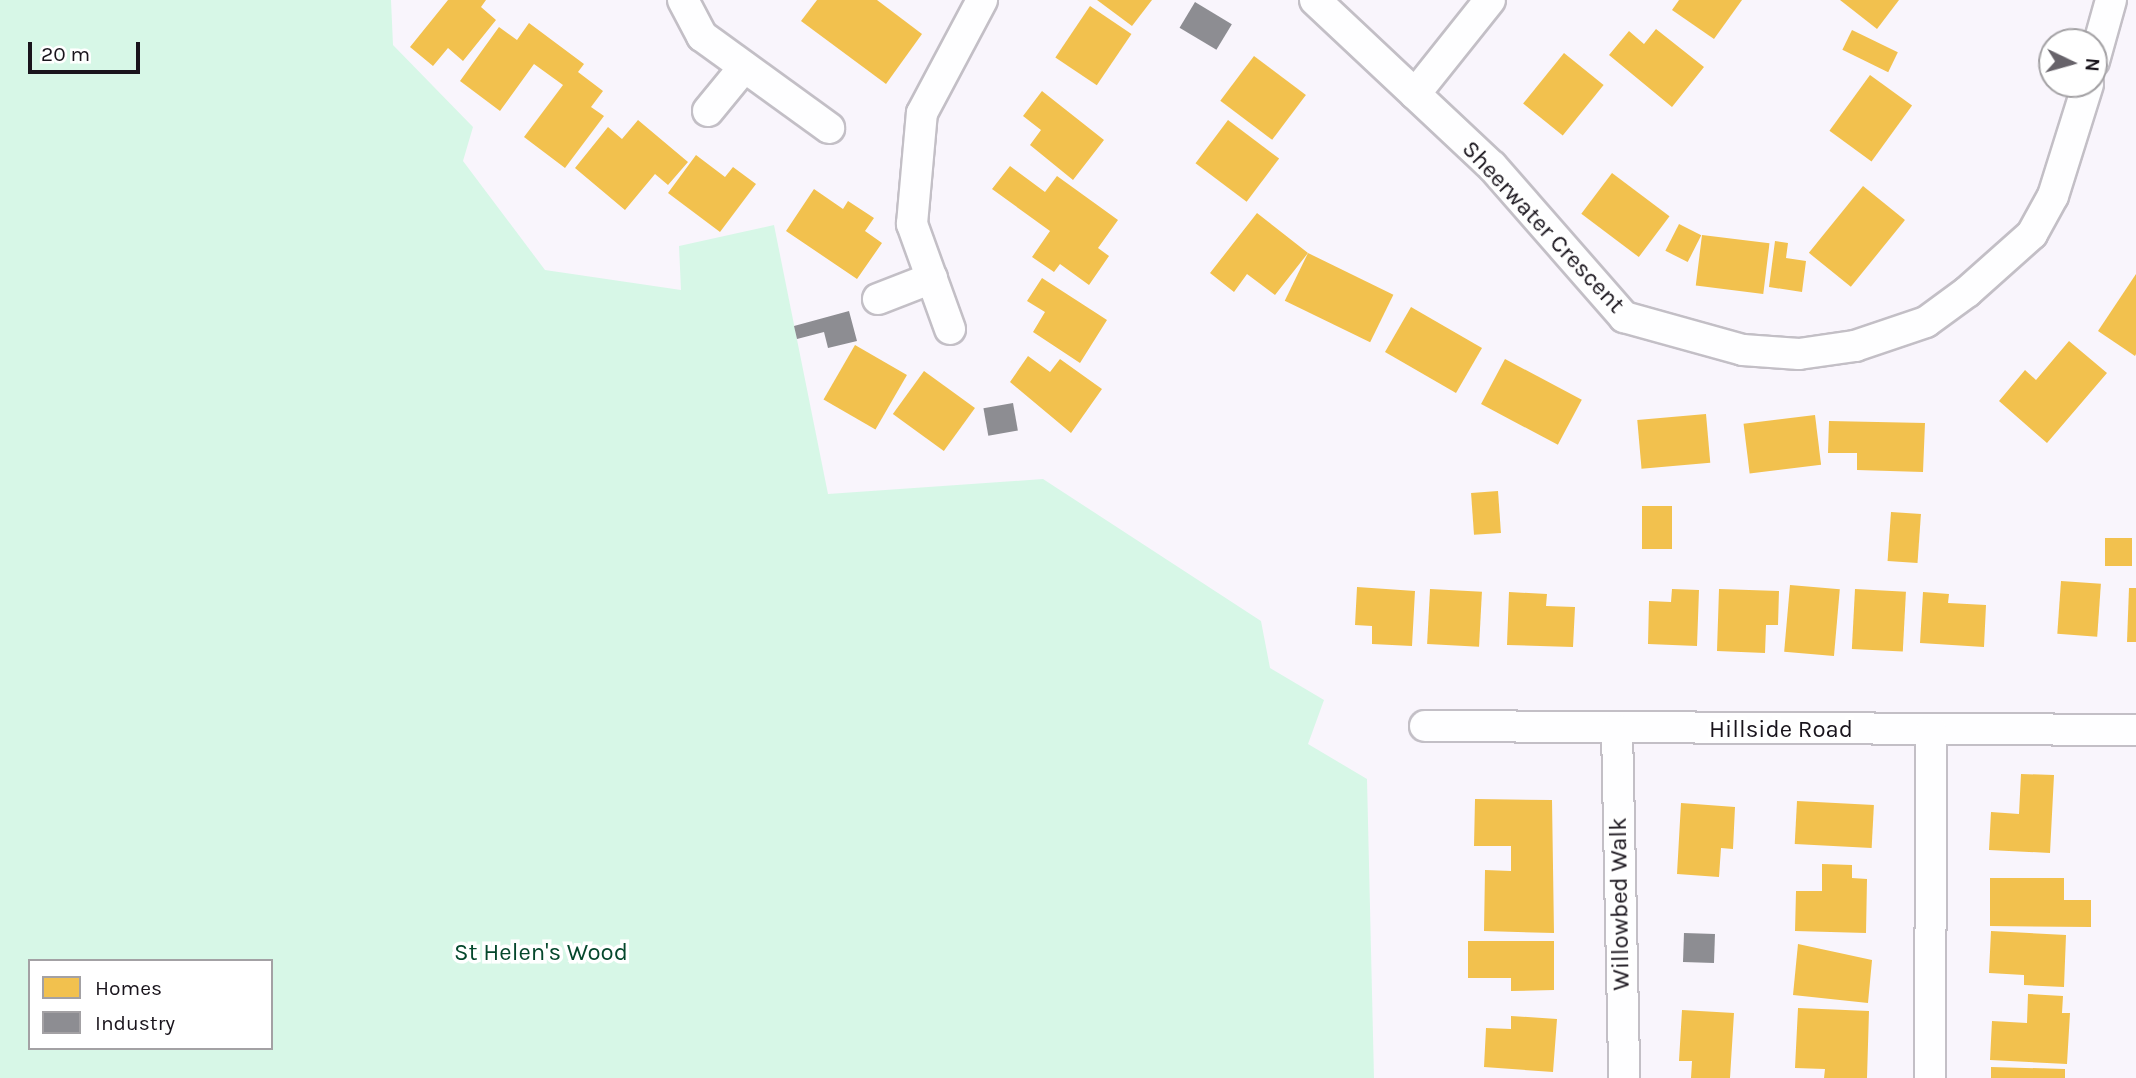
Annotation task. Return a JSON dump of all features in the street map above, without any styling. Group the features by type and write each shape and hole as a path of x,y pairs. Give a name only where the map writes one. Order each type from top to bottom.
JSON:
{"street":[{"path":"683,0 702,36 829,128"},
{"path":"950,329 912,224 922,113 982,0"},
{"name":"Sheerwater Crescent","path":"1315,0 1492,166 1624,317 1743,351 1799,354 1855,346 1926,322 2032,234 2053,196 2084,98"},
{"path":"1415,94 1490,0"},
{"path":"2103,28 2111,0"},
{"path":"708,111 744,67"},
{"path":"878,299 932,278"},
{"name":"Hillside Road","path":"1425,726 1617,730 2136,730"},
{"name":"Willowbed Walk","path":"1617,730 1624,1078"},
{"path":"1930,1078 1931,731"}],"green space":[{"name":"St Helen's Wood","path":"0,0 391,0 393,45 473,127 463,161 545,270 681,290 679,246 774,225 828,494 1043,479 1261,621 1270,668 1324,700 1308,744 1367,779 1374,1078 0,1078"}],"building: Homes":[{"path":"448,0 486,0 481,7 496,20 463,61 448,48 433,66 410,47"},
{"path":"817,0 877,0 922,34 886,84 801,21"},
{"path":"1097,0 1152,0 1132,26"},
{"path":"1679,0 1742,0 1714,39 1672,10"},
{"path":"1840,0 1899,0 1877,29"},
{"path":"1090,6 1131,34 1097,85 1055,57"},
{"path":"529,23 584,64 578,72 603,91 591,107 604,116 565,168 524,137 563,85 534,64 500,111 460,81 499,27 517,40"},
{"path":"1656,29 1704,67 1672,107 1609,55 1629,31 1644,44"},
{"path":"1852,30 1898,52 1888,72 1842,50"},
{"path":"1564,53 1604,85 1563,136 1523,104"},
{"path":"1254,56 1306,95 1272,140 1220,101"},
{"path":"1870,75 1912,106 1872,161 1829,131"},
{"path":"1042,91 1104,140 1073,180 1030,145 1041,130 1023,116"},
{"path":"638,120 688,162 668,185 655,174 625,210 575,168 608,127 622,139"},
{"path":"1228,120 1279,159 1247,202 1196,163"},
{"path":"696,155 725,177 733,167 756,184 720,232 668,193"},
{"path":"1010,166 1045,192 1057,176 1118,220 1098,248 1109,256 1089,285 1060,264 1054,272 1032,257 1050,231 992,189"},
{"path":"1612,173 1670,216 1639,257 1581,214"},
{"path":"1863,186 1905,220 1851,287 1809,253"},
{"path":"814,189 843,209 848,201 874,218 865,231 882,243 857,279 786,231"},
{"path":"1257,213 1308,253 1275,295 1247,274 1234,292 1210,273"},
{"path":"1679,224 1701,235 1688,262 1665,251"},
{"path":"1702,235 1769,243 1763,294 1696,286"},
{"path":"1775,241 1788,243 1786,258 1806,261 1802,292 1769,287"},
{"path":"1308,253 1393,295 1370,342 1285,301"},
{"path":"2136,274 2136,354 2135,356 2098,331"},
{"path":"1042,278 1107,320 1080,363 1033,332 1045,312 1027,301"},
{"path":"1411,307 1482,348 1456,393 1385,352"},
{"path":"2069,341 2107,373 2047,443 1999,401 2025,370 2036,380"},
{"path":"855,345 907,375 875,430 824,400"},
{"path":"1028,356 1050,372 1060,359 1102,389 1071,433 1010,382"},
{"path":"1505,359 1582,400 1558,445 1481,404"},
{"path":"924,371 975,408 944,451 893,414"},
{"path":"1706,414 1710,463 1642,469 1637,420"},
{"path":"1815,415 1821,465 1750,473 1744,424"},
{"path":"1829,421 1925,423 1923,472 1857,470 1857,453 1828,453"},
{"path":"1498,491 1501,533 1474,535 1471,493"},
{"path":"1642,506 1672,506 1672,549 1642,549"},
{"path":"1891,512 1921,514 1918,563 1888,561"},
{"path":"2105,538 2132,538 2132,566 2105,566"},
{"path":"2061,581 2101,584 2097,637 2057,634"},
{"path":"1790,585 1840,589 1834,656 1784,652"},
{"path":"1357,587 1415,591 1412,646 1372,644 1372,626 1355,625"},
{"path":"2129,588 2136,588 2136,642 2127,642"},
{"path":"1430,589 1482,592 1479,647 1427,644"},
{"path":"1672,589 1699,590 1697,646 1648,644 1649,601 1671,602"},
{"path":"1719,589 1779,591 1778,625 1766,625 1765,653 1717,651"},
{"path":"1855,589 1906,592 1903,652 1852,649"},
{"path":"1509,592 1547,594 1546,606 1575,607 1573,647 1507,645"},
{"path":"1923,592 1949,594 1948,603 1986,605 1984,647 1920,643"},
{"path":"2021,774 2054,775 2050,853 1989,850 1991,812 2019,814"},
{"path":"1475,799 1552,800 1554,933 1484,931 1485,870 1511,871 1511,846 1474,846"},
{"path":"1797,801 1874,805 1872,848 1795,844"},
{"path":"1681,803 1735,807 1733,849 1721,848 1719,877 1677,874"},
{"path":"1822,864 1852,865 1852,878 1867,879 1866,933 1795,931 1796,891 1822,891"},
{"path":"1990,878 2064,878 2064,900 2091,900 2091,927 1990,926"},
{"path":"1991,931 2066,935 2064,987 2024,985 2024,975 1989,973"},
{"path":"1468,941 1554,941 1554,990 1511,991 1511,978 1468,978"},
{"path":"1798,944 1872,960 1868,1003 1793,995"},
{"path":"2028,994 2063,996 2062,1013 2070,1013 2067,1064 1990,1060 1992,1021 2027,1023"},
{"path":"1798,1008 1869,1011 1867,1078 1824,1078 1825,1069 1795,1068"},
{"path":"1682,1010 1734,1013 1730,1078 1691,1078 1692,1061 1679,1061"},
{"path":"1511,1016 1557,1019 1553,1072 1484,1067 1486,1028 1511,1029"},
{"path":"1991,1067 2065,1069 2065,1078 1991,1078"}],"building: Industry":[{"path":"1195,2 1232,24 1216,50 1180,28"},
{"path":"849,311 857,341 828,348 824,332 797,339 794,326"},
{"path":"1013,403 1018,431 988,436 983,408"},
{"path":"1684,933 1715,934 1714,963 1683,962"}]}
